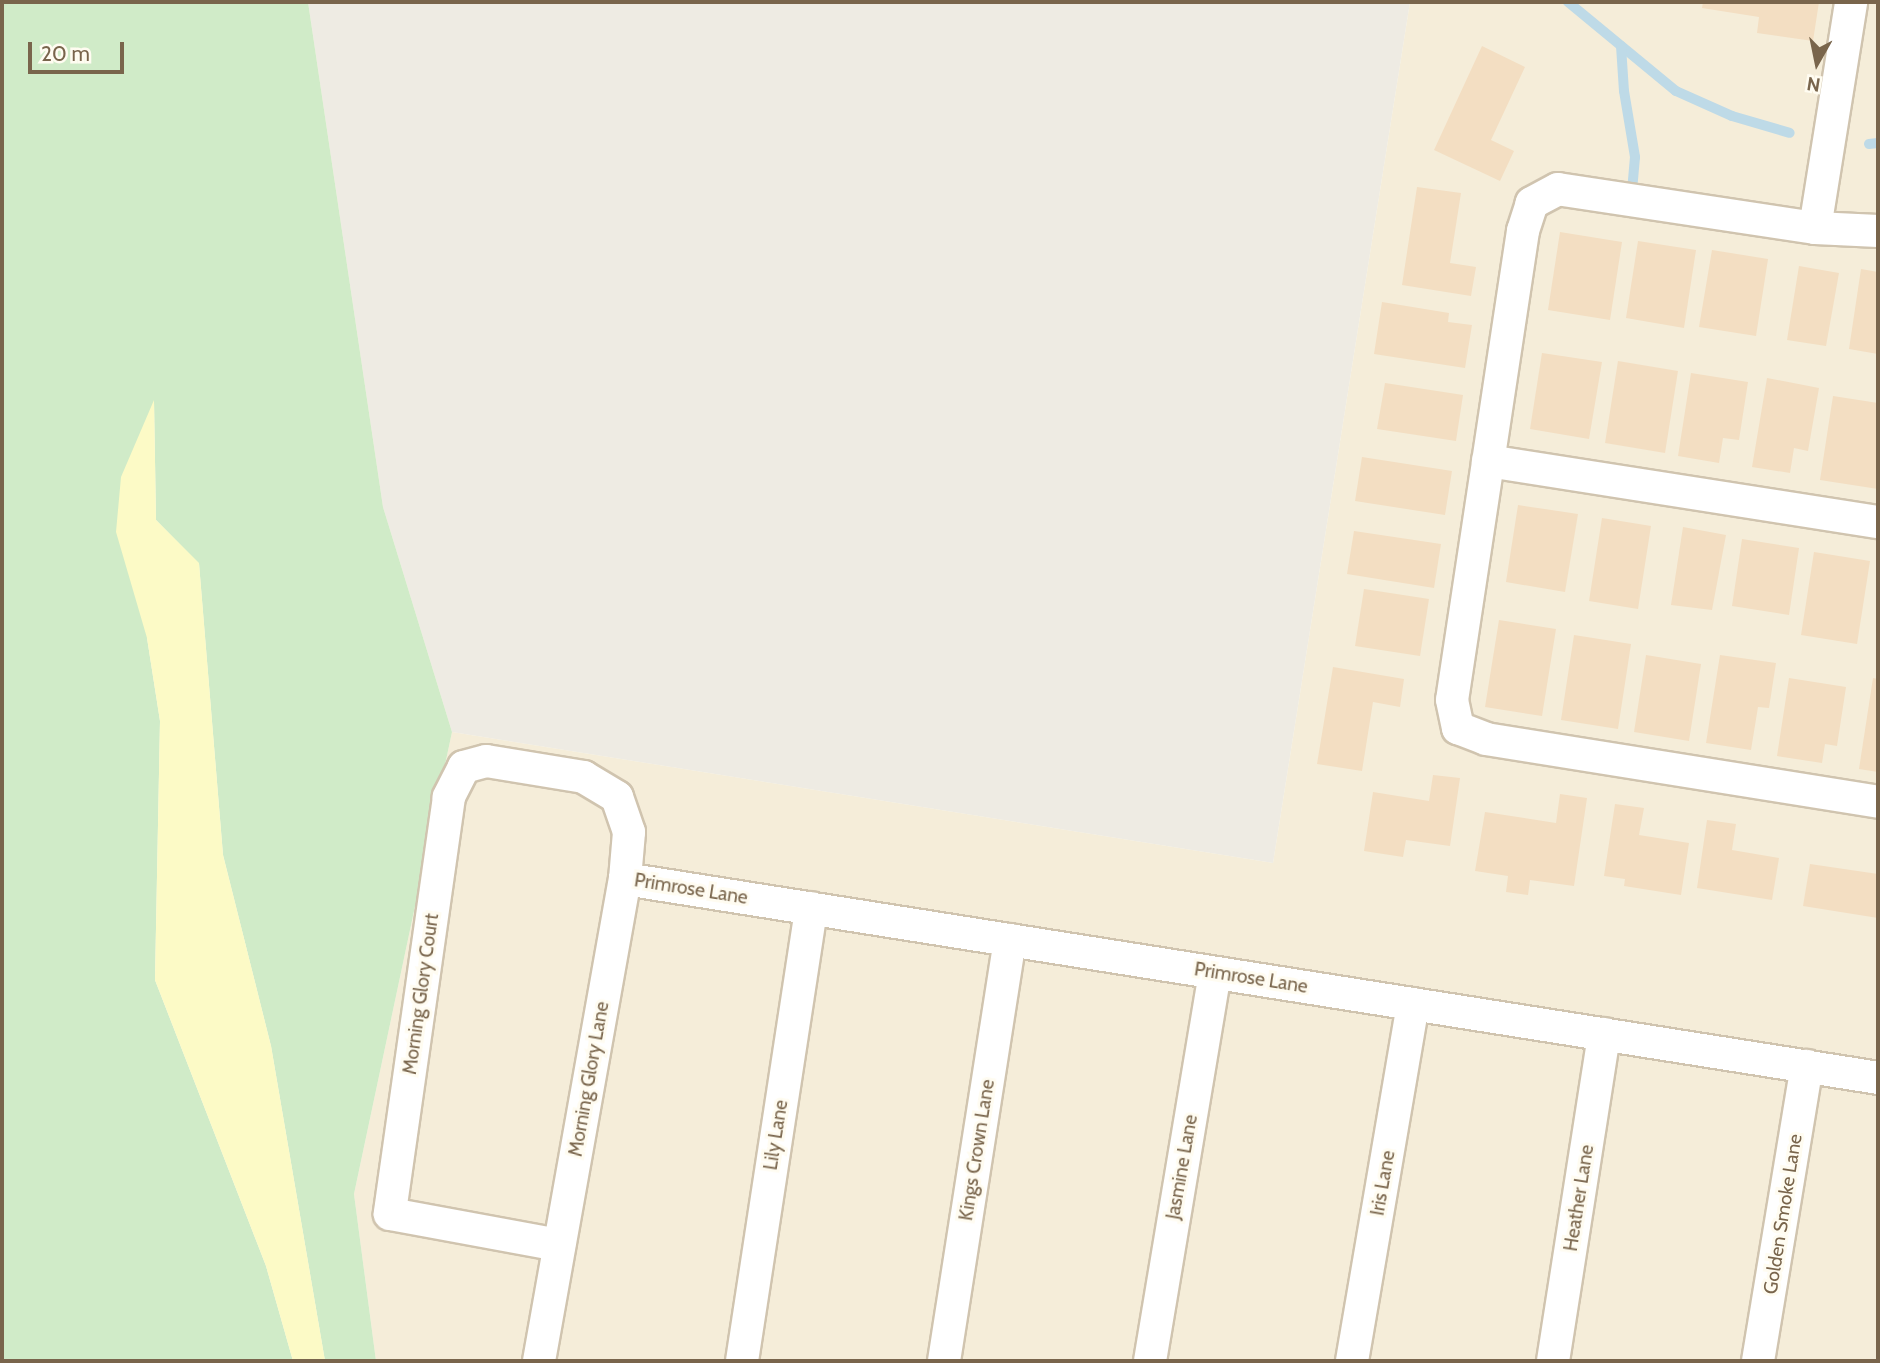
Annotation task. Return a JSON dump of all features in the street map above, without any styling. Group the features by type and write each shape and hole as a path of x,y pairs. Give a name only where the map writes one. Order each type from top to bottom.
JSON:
{"street":[{"path":"1815,228 1851,2"},
{"path":"1878,231 1815,228 1558,189 1532,203 1523,231 1452,700 1458,728 1486,739 1878,802"},
{"path":"1488,461 1878,522"},
{"name":"Morning Glory Court","path":"559,1245 390,1214 449,797 464,767 486,761 584,777 617,797"},
{"name":"Morning Glory Lane","path":"540,1361 625,879 629,832 617,797"},
{"name":"Primrose Lane","path":"625,879 1878,1078"},
{"name":"Lily Lane","path":"742,1361 811,908"},
{"name":"Kings Crown Lane","path":"944,1361 1010,940"},
{"name":"Jasmine Lane","path":"1150,1361 1215,973"},
{"name":"Iris Lane","path":"1352,1361 1413,1004"},
{"name":"Heather Lane","path":"1553,1361 1604,1034"},
{"name":"Golden Smoke Lane","path":"1758,1361 1807,1066"}],"shaded area":[{"path":"308,2 1410,2 1273,863 452,732 383,507"},
{"path":"1410,2 1878,2 1878,1361 376,1361 354,1194 452,732 1273,863"}],"green space":[{"path":"2,2 308,2 383,507 452,732 354,1194 376,1361 325,1361 271,1046 223,855 199,564 156,520 154,402 147,638 160,721 155,980 266,1266 293,1361 2,1361"}],"sand":[{"path":"154,400 156,520 199,563 223,855 271,1046 325,1361 293,1361 266,1266 155,980 160,721 147,638 116,532 121,477"}],"building":[{"path":"1703,2 1819,2 1813,41 1757,33 1759,17 1702,8"},
{"path":"1482,46 1525,67 1491,140 1514,151 1500,181 1434,150"},
{"path":"1417,187 1461,193 1450,263 1476,267 1471,296 1402,285"},
{"path":"1560,232 1622,242 1610,320 1548,310"},
{"path":"1638,241 1696,250 1684,328 1626,318"},
{"path":"1712,250 1768,259 1756,336 1699,327"},
{"path":"1799,266 1839,273 1826,346 1787,340"},
{"path":"1861,269 1878,272 1878,354 1849,349"},
{"path":"1382,302 1449,313 1448,322 1472,325 1465,368 1374,354"},
{"path":"1542,353 1602,362 1589,439 1530,429"},
{"path":"1618,361 1678,371 1665,453 1605,443"},
{"path":"1691,373 1748,382 1739,440 1723,438 1719,463 1678,456"},
{"path":"1767,378 1819,388 1808,451 1794,448 1790,473 1752,467"},
{"path":"1385,383 1463,395 1456,441 1377,429"},
{"path":"1833,396 1878,403 1878,489 1820,480"},
{"path":"1362,457 1452,471 1445,515 1355,501"},
{"path":"1518,505 1578,514 1565,592 1506,582"},
{"path":"1602,518 1651,526 1638,609 1589,601"},
{"path":"1683,527 1726,535 1712,610 1671,605"},
{"path":"1354,531 1441,544 1434,588 1347,574"},
{"path":"1742,539 1799,548 1789,615 1732,606"},
{"path":"1814,552 1870,561 1857,644 1801,635"},
{"path":"1364,589 1429,599 1420,656 1355,646"},
{"path":"1499,620 1556,629 1542,716 1485,707"},
{"path":"1574,635 1631,644 1618,729 1561,720"},
{"path":"1646,655 1701,664 1689,741 1634,732"},
{"path":"1720,655 1776,663 1769,708 1758,707 1751,750 1706,743"},
{"path":"1333,667 1404,679 1400,707 1373,702 1362,771 1317,764"},
{"path":"1789,678 1846,687 1837,746 1825,744 1822,763 1777,756"},
{"path":"1873,678 1878,679 1878,772 1859,769"},
{"path":"1433,775 1460,778 1450,846 1406,840 1403,857 1364,851 1373,792 1429,801"},
{"path":"1560,794 1587,798 1574,886 1530,880 1528,895 1506,892 1508,876 1475,871 1485,812 1556,823"},
{"path":"1615,804 1644,808 1639,835 1689,843 1681,895 1624,886 1625,879 1604,876"},
{"path":"1707,820 1736,824 1732,850 1779,858 1772,900 1697,888"},
{"path":"1810,864 1878,874 1878,918 1803,906"}],"waterway":[{"path":"1568,2 1676,91 1732,116 1790,133"},
{"path":"1621,46 1624,91 1635,157 1633,182"},
{"path":"1869,144 1878,143"}]}
